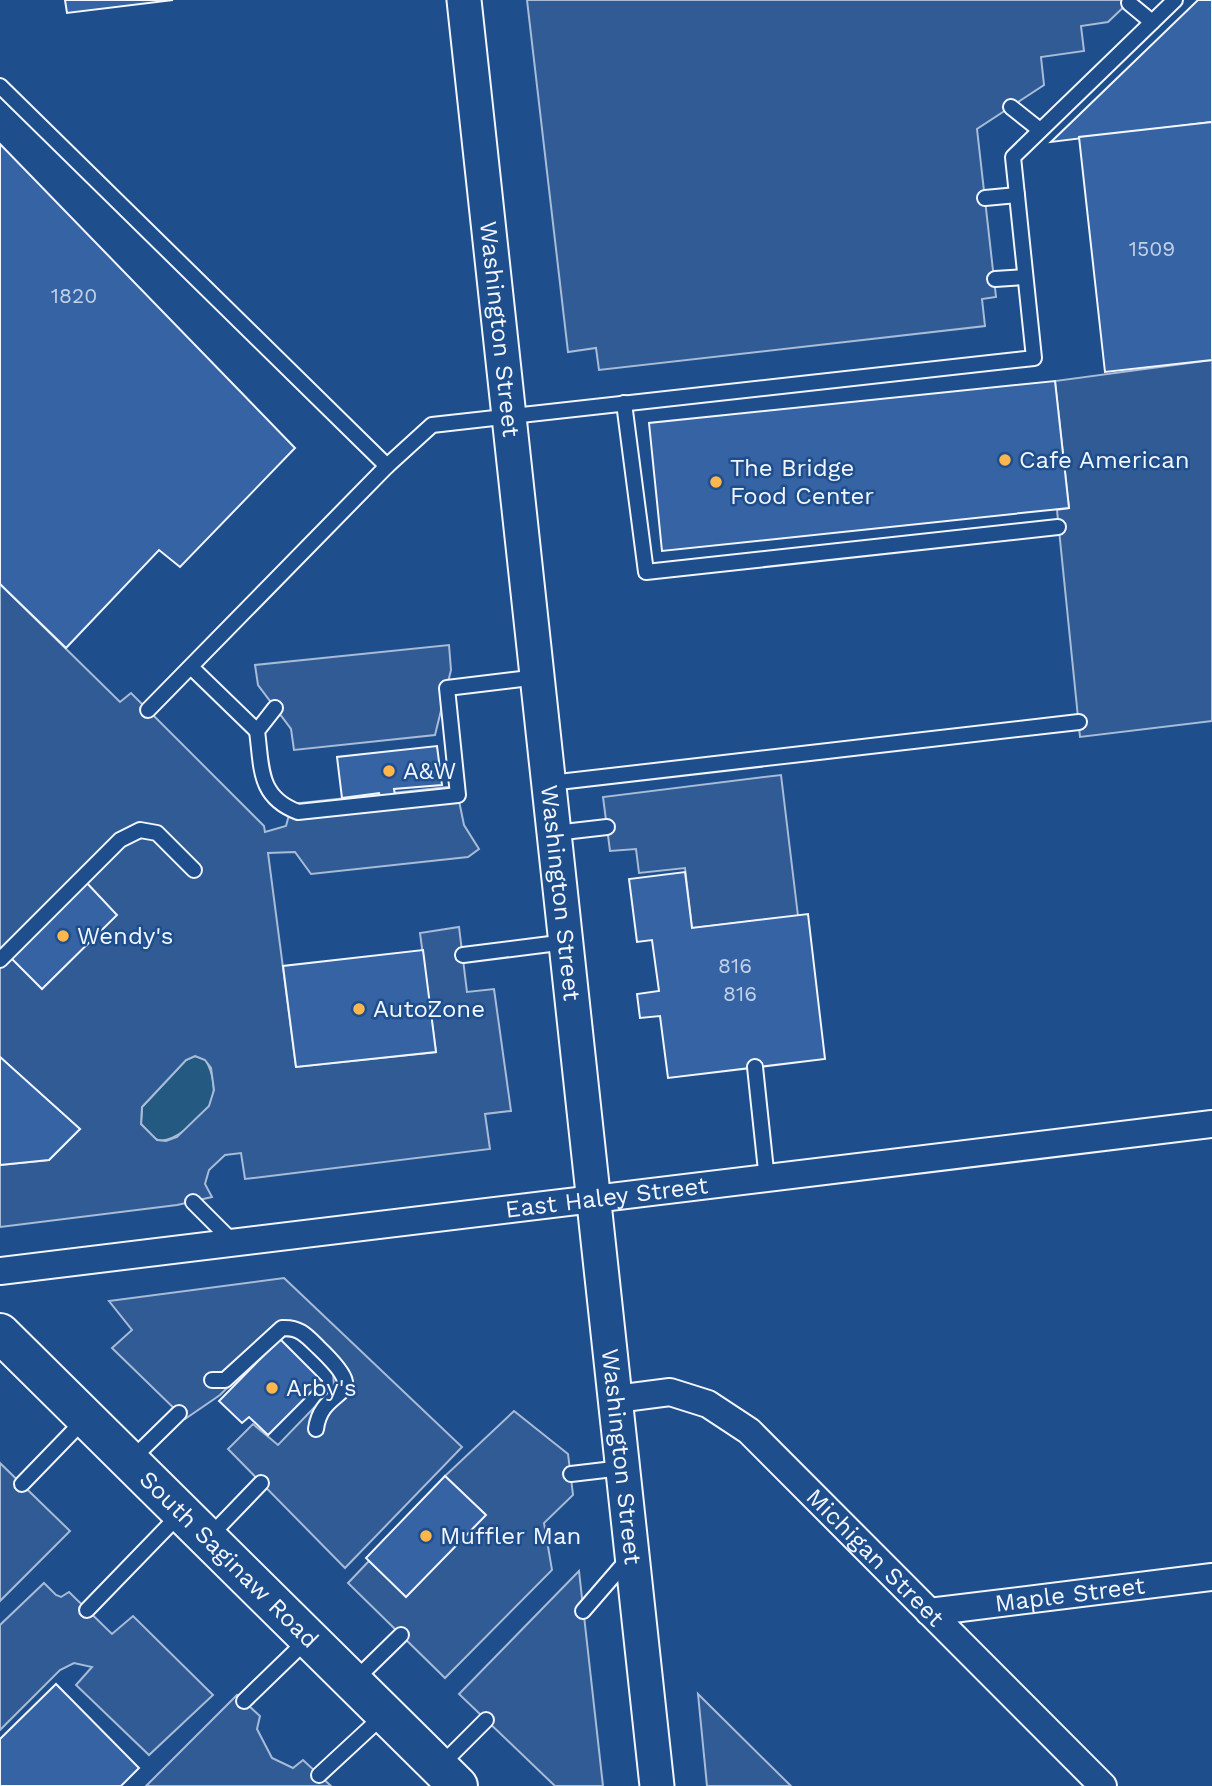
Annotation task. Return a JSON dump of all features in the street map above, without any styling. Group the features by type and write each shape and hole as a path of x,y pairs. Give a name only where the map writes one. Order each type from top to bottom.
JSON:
{"main road":[{"name":"South Saginaw Road","path":"0,1333 448,1776"}],"street":[{"name":"Washington Street","path":"464,0 657,1786"},
{"name":"East Haley Street","path":"0,1271 1212,1124"},
{"name":"Michigan Street","path":"616,1399 670,1392 708,1404 749,1431 1102,1786"},
{"name":"Maple Street","path":"929,1612 1212,1577"}],"lane":[{"path":"148,710 387,466 432,425 1034,358 1013,157 1175,0"},
{"path":"1129,2 1152,22"},
{"path":"0,86 387,466"},
{"path":"1011,107 1040,130"},
{"path":"985,198 1017,195"},
{"path":"995,279 1026,277"},
{"path":"624,403 646,572 1058,527"},
{"path":"191,667 257,731 265,786 274,800 298,812 458,795 447,688 538,677"},
{"path":"257,731 275,708"},
{"path":"550,783 1079,723"},
{"path":"555,833 607,827"},
{"path":"0,960 120,840 140,830 157,833 194,870"},
{"path":"463,955 566,942"},
{"path":"755,1067 767,1180"},
{"path":"193,1202 235,1244"},
{"path":"212,1380 225,1380 282,1328 302,1331 343,1371 346,1380 344,1388 317,1415 316,1429"},
{"path":"129,1462 179,1413"},
{"path":"22,1484 85,1419"},
{"path":"570,1474 624,1468"},
{"path":"87,1610 195,1525 261,1483"},
{"path":"583,1611 633,1554"},
{"path":"354,1681 401,1635"},
{"path":"244,1701 310,1637"},
{"path":"319,1775 386,1713"},
{"path":"448,1776 486,1720"}],"shaded area":[{"path":"527,0 1131,0 1108,22 1081,26 1084,51 1041,57 1044,85 977,129 996,297 982,299 985,326 599,370 596,348 568,352"},
{"path":"1212,360 1212,721 1080,737 1057,510 1069,508 1055,381"},
{"path":"0,584 120,702 131,693 264,826 265,832 286,826 292,804 456,786 464,825 479,849 468,857 311,874 295,852 268,853 296,1067 436,1052 420,933 459,927 467,992 494,989 511,1111 485,1114 490,1149 245,1179 241,1153 225,1155 209,1170 205,1184 212,1197 177,1205 0,1227 0,1165 49,1160 80,1129 0,1057","holes":["195,1056 205,1060 211,1068 214,1090 209,1106 177,1137 166,1141 157,1140 141,1124 142,1107 186,1060"]},
{"path":"449,645 451,670 435,735 294,750 291,729 258,685 255,665"},
{"path":"781,775 798,916 692,928 685,868 639,873 636,849 610,851 603,797"},
{"path":"195,1056 205,1059 210,1070 214,1089 212,1101 205,1112 185,1130 169,1139 156,1139 141,1124 142,1107 186,1060"},
{"path":"284,1278 462,1447 345,1568 228,1449 253,1424 278,1445 334,1387 333,1371 298,1337 279,1336 220,1395 185,1419 112,1348 132,1330 109,1301"},
{"path":"514,1411 568,1454 573,1495 544,1523 552,1570 445,1678 348,1583 369,1561 406,1596 485,1514 445,1476"},
{"path":"0,1463 70,1531 0,1601"},
{"path":"579,1571 603,1786 555,1786 459,1694"},
{"path":"44,1583 61,1597 69,1592 112,1634 133,1616 213,1695 149,1755 76,1685 92,1667 74,1663 60,1670 0,1730 0,1625"},
{"path":"698,1694 791,1786 707,1786"},
{"path":"237,1695 260,1716 257,1729 272,1758 293,1768 303,1760 331,1786 146,1786"}],"building":[{"path":"65,0 173,0 67,13"},
{"path":"1198,0 1212,0 1212,122 1051,142"},
{"path":"1212,122 1212,360 1105,372 1079,137"},
{"path":"0,144 295,448 180,567 159,550 66,648 0,584"},
{"path":"1055,381 1069,508 662,551 649,423"},
{"name":"A&W","path":"437,746 442,785 394,789 395,795 380,797 379,793 342,798 337,757"},
{"path":"685,872 692,928 808,914 825,1059 668,1078 660,1016 640,1018 637,994 659,991 652,940 637,942 629,879"},
{"name":"Wendy's","path":"85,881 117,915 42,989 9,956"},
{"name":"AutoZone","path":"423,950 436,1052 296,1067 283,966"},
{"path":"0,1057 80,1129 49,1160 0,1165"},
{"path":"280,1339 322,1381 268,1435 249,1417 242,1423 219,1401"},
{"name":"Muffler Man","path":"445,1476 486,1515 406,1597 366,1558"},
{"path":"56,1684 139,1768 121,1786 0,1786 0,1739"}],"place":[{"name":"Cafe American","path":"1005,460"},
{"name":"The Bridge Food Center","path":"716,482"},
{"name":"A&W","path":"389,771"},
{"name":"Wendy's","path":"63,936"},
{"name":"AutoZone","path":"359,1009"},
{"name":"Arby's","path":"272,1388"},
{"name":"Muffler Man","path":"426,1536"}]}
